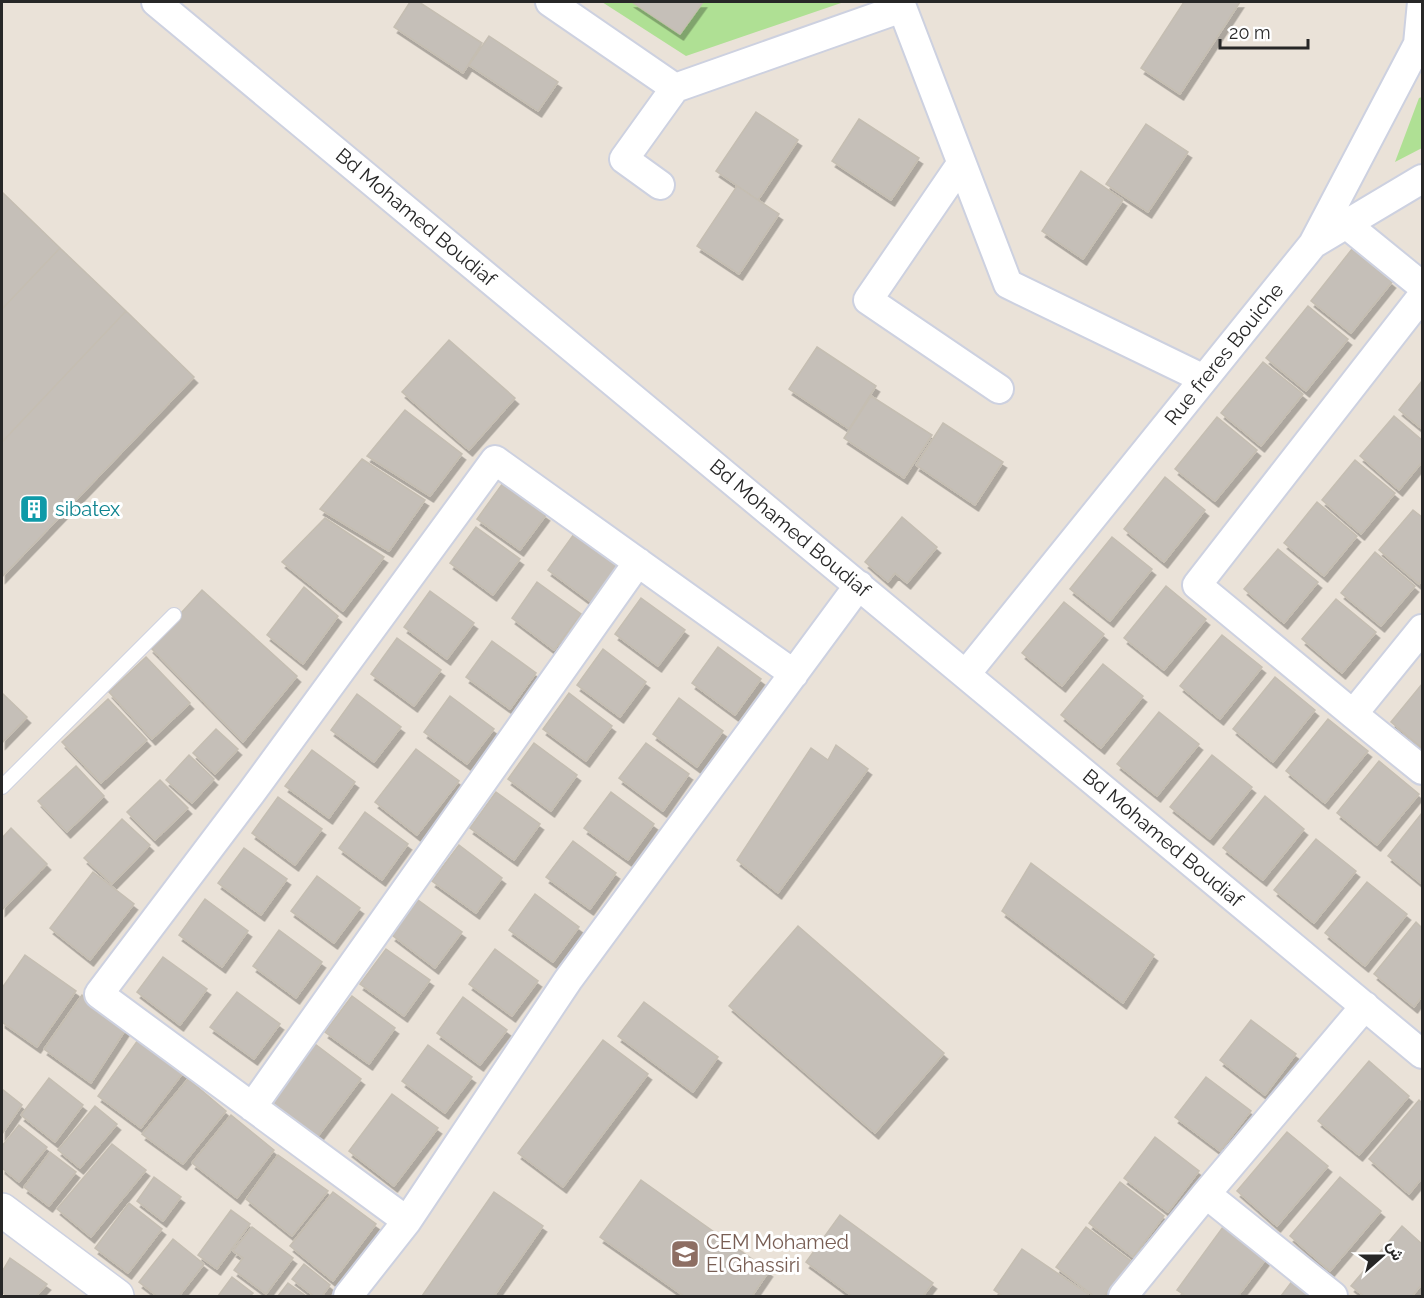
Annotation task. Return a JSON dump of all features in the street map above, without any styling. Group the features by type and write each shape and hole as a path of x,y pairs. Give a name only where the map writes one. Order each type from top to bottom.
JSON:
{"main road":[{"path":"2,1210 117,1296"}],"street":[{"name":"Bd Mohamed Boudiaf","path":"156,2 1422,1054"},
{"path":"550,2 675,88"},
{"name":"Rue freres Bouiche","path":"966,674 1313,244 1420,45 1422,2"},
{"path":"660,185 624,159 675,88 901,5 1008,284 1204,379"},
{"path":"961,164 868,300 999,389"},
{"path":"1313,244 1422,179"},
{"path":"1346,224 1422,286"},
{"path":"1422,296 1197,585 1422,770"},
{"path":"407,1221 99,994 258,783 495,460 794,674"},
{"path":"252,1107 638,562"},
{"path":"348,1296 407,1221 568,980 859,585"},
{"path":"1353,714 1422,629"},
{"path":"1132,1293 1206,1194 1365,1006"},
{"path":"1206,1194 1333,1296"}],"lane":[{"path":"2,787 174,615"}],"green space":[{"path":"602,2 844,2 686,56"},
{"path":"1422,97 1422,148 1395,162 1419,98"}],"building":[{"path":"410,2 419,2 482,43 463,73 394,27"},
{"path":"632,2 703,2 680,34"},
{"path":"1184,2 1240,2 1180,94 1141,68"},
{"path":"489,36 558,82 538,111 469,65"},
{"path":"756,112 798,140 758,200 716,171"},
{"path":"859,119 919,158 891,200 832,161"},
{"path":"1146,124 1188,152 1148,212 1106,184"},
{"path":"1081,171 1123,200 1083,259 1042,231"},
{"path":"737,186 779,214 739,274 697,246"},
{"path":"2,192 60,248 2,309"},
{"path":"60,248 126,311 2,442 2,309"},
{"path":"1352,249 1392,282 1351,333 1311,301"},
{"path":"1308,306 1348,339 1306,391 1266,358"},
{"name":"sibatex","path":"126,311 194,377 2,577 2,442"},
{"path":"449,340 515,398 469,450 402,392"},
{"path":"817,347 876,386 849,429 789,389"},
{"path":"1263,362 1303,394 1261,446 1221,413"},
{"path":"1422,381 1422,429 1399,410"},
{"path":"871,396 932,435 904,478 844,438"},
{"path":"405,410 462,454 430,496 367,456"},
{"path":"1394,416 1422,440 1422,462 1399,490 1360,456"},
{"path":"1217,417 1257,450 1215,501 1175,469"},
{"path":"943,423 1003,462 975,505 916,465"},
{"path":"362,459 425,500 389,551 320,509"},
{"path":"1355,460 1395,493 1361,534 1322,500"},
{"path":"1165,477 1205,510 1164,562 1124,529"},
{"path":"503,483 546,515 520,550 477,519"},
{"path":"1317,502 1357,536 1324,576 1284,543"},
{"path":"1413,510 1422,517 1422,579 1419,584 1379,550"},
{"path":"902,517 937,547 907,583 895,573 888,582 865,562"},
{"path":"325,518 384,557 343,611 282,562"},
{"path":"476,527 520,559 493,595 450,563"},
{"path":"574,534 617,566 591,602 548,570"},
{"path":"1112,537 1152,569 1110,621 1070,589"},
{"path":"1278,549 1318,582 1284,623 1244,589"},
{"path":"1375,552 1415,586 1381,626 1341,593"},
{"path":"537,582 581,614 554,650 512,618"},
{"path":"1166,586 1206,619 1164,670 1124,638"},
{"path":"304,587 338,616 303,664 267,635"},
{"path":"202,590 297,676 243,742 150,647"},
{"path":"430,591 474,623 447,659 404,627"},
{"path":"641,598 685,630 658,666 615,634"},
{"path":"1336,599 1376,632 1342,673 1302,639"},
{"path":"1064,602 1104,634 1062,686 1022,653"},
{"path":"1222,635 1262,667 1220,719 1180,686"},
{"path":"397,638 441,670 414,706 371,674"},
{"path":"492,641 536,673 510,709 466,677"},
{"path":"718,647 761,679 735,715 692,683"},
{"path":"603,649 646,682 620,717 577,685"},
{"path":"146,657 190,703 152,739 109,692"},
{"path":"1103,664 1143,696 1101,748 1061,715"},
{"path":"1275,677 1315,710 1273,762 1233,729"},
{"path":"1422,684 1422,748 1391,722"},
{"path":"2,693 27,717 2,743"},
{"path":"569,693 612,726 586,761 543,729"},
{"path":"357,694 401,727 374,762 331,730"},
{"path":"450,696 494,729 467,764 424,732"},
{"path":"679,698 723,731 697,767 653,734"},
{"path":"108,699 147,740 101,783 62,742"},
{"path":"1159,712 1199,744 1157,796 1117,764"},
{"path":"1328,719 1368,751 1325,803 1286,771"},
{"path":"216,729 238,749 215,774 193,753"},
{"path":"534,743 577,775 551,811 508,779"},
{"path":"646,743 689,774 663,811 619,778"},
{"path":"836,745 868,769 778,893 737,860 811,748 828,760"},
{"path":"416,749 459,781 417,835 375,802"},
{"path":"312,750 355,782 329,818 285,786"},
{"path":"189,755 214,779 192,803 166,780"},
{"path":"1212,755 1252,787 1210,839 1170,807"},
{"path":"1379,761 1419,794 1377,845 1337,813"},
{"path":"76,766 104,796 67,832 38,801"},
{"path":"160,780 188,808 155,840 127,812"},
{"path":"496,792 540,824 514,860 470,828"},
{"path":"611,792 654,824 628,860 584,828"},
{"path":"1265,796 1304,829 1263,880 1223,848"},
{"path":"278,797 322,829 295,865 252,833"},
{"path":"365,812 408,844 382,880 339,848"},
{"path":"1422,813 1422,884 1388,856"},
{"path":"122,819 150,845 112,884 84,858"},
{"path":"11,828 47,864 2,910 2,838"},
{"path":"1316,839 1356,871 1314,923 1274,890"},
{"path":"573,841 616,873 590,909 546,877"},
{"path":"459,845 502,878 476,913 432,881"},
{"path":"244,848 287,879 261,915 218,883"},
{"path":"1031,863 1154,955 1123,1003 1002,911"},
{"path":"93,872 134,904 90,960 50,928"},
{"path":"317,876 360,908 334,943 291,911"},
{"path":"1367,882 1407,914 1365,966 1325,933"},
{"path":"535,894 579,927 553,962 509,930"},
{"path":"205,899 248,931 222,967 179,935"},
{"path":"418,900 462,932 435,968 392,935"},
{"path":"1416,922 1422,928 1422,996 1414,1007 1374,974"},
{"path":"798,926 944,1053 875,1133 729,1006"},
{"path":"279,930 322,962 296,998 253,966"},
{"path":"386,949 430,980 404,1016 360,984"},
{"path":"495,949 538,981 512,1016 469,984"},
{"path":"25,955 76,991 37,1047 2,1022 2,988"},
{"path":"163,957 207,989 180,1025 137,992"},
{"path":"237,992 280,1024 254,1059 210,1027"},
{"path":"82,995 126,1029 91,1083 44,1049"},
{"path":"352,996 395,1028 369,1064 325,1032"},
{"path":"463,997 507,1030 480,1065 437,1033"},
{"path":"644,1002 718,1057 693,1092 618,1036"},
{"path":"1251,1020 1296,1054 1265,1095 1220,1060"},
{"path":"138,1040 183,1073 141,1128 98,1096"},
{"path":"603,1040 648,1074 563,1187 518,1153"},
{"path":"315,1044 361,1079 318,1136 272,1102"},
{"path":"428,1045 472,1077 445,1113 402,1081"},
{"path":"1369,1061 1409,1096 1359,1155 1318,1121"},
{"path":"1206,1077 1251,1111 1220,1151 1175,1117"},
{"path":"49,1078 83,1105 55,1142 21,1115"},
{"path":"188,1079 226,1111 183,1164 142,1134"},
{"path":"2,1089 22,1105 2,1134"},
{"path":"392,1094 438,1128 394,1186 349,1151"},
{"path":"1419,1100 1422,1103 1422,1178 1409,1194 1369,1159"},
{"path":"95,1106 117,1124 80,1168 58,1150"},
{"path":"231,1115 274,1150 237,1198 192,1163"},
{"path":"19,1125 47,1147 19,1182 2,1168 2,1146"},
{"path":"1287,1132 1328,1166 1277,1226 1237,1191"},
{"path":"1155,1137 1199,1171 1168,1212 1124,1178"},
{"path":"112,1144 146,1170 91,1237 57,1209"},
{"path":"50,1152 76,1172 49,1206 24,1187"},
{"path":"278,1155 328,1191 292,1236 246,1199"},
{"path":"154,1177 181,1197 163,1221 137,1201"},
{"path":"1340,1177 1381,1211 1330,1271 1290,1236"},
{"name":"CEM Mohamed El Ghassiri","path":"641,1180 769,1271 752,1296 684,1296 600,1237"},
{"path":"1120,1182 1164,1216 1133,1257 1089,1223"},
{"path":"333,1192 376,1224 333,1281 290,1246"},
{"path":"494,1192 543,1226 494,1296 422,1296"},
{"path":"129,1203 162,1229 128,1273 95,1248"},
{"path":"231,1210 250,1224 217,1269 198,1255"},
{"path":"840,1215 933,1283 923,1296 852,1296 806,1262"},
{"path":"1402,1226 1422,1244 1422,1284 1412,1296 1364,1296 1351,1286"},
{"path":"252,1227 293,1258 266,1294 234,1270 243,1258 233,1251"},
{"path":"1086,1227 1131,1261 1104,1296 1094,1296 1056,1267"},
{"path":"1223,1227 1266,1259 1238,1296 1186,1296 1177,1290"},
{"path":"173,1239 204,1264 179,1296 157,1296 139,1282"},
{"path":"1022,1249 1088,1294 1086,1296 1003,1296 994,1290"},
{"path":"10,1258 47,1284 36,1296 7,1296 2,1292 2,1272"},
{"path":"304,1264 330,1285 322,1296 314,1296 292,1279"},
{"path":"232,1277 253,1293 250,1296 218,1296"},
{"path":"1293,1280 1315,1296 1281,1296"},
{"path":"288,1283 306,1296 278,1296"}],"place":[{"name":"sibatex","path":"34,509"},
{"name":"CEM Mohamed El Ghassiri","path":"685,1254"}]}
